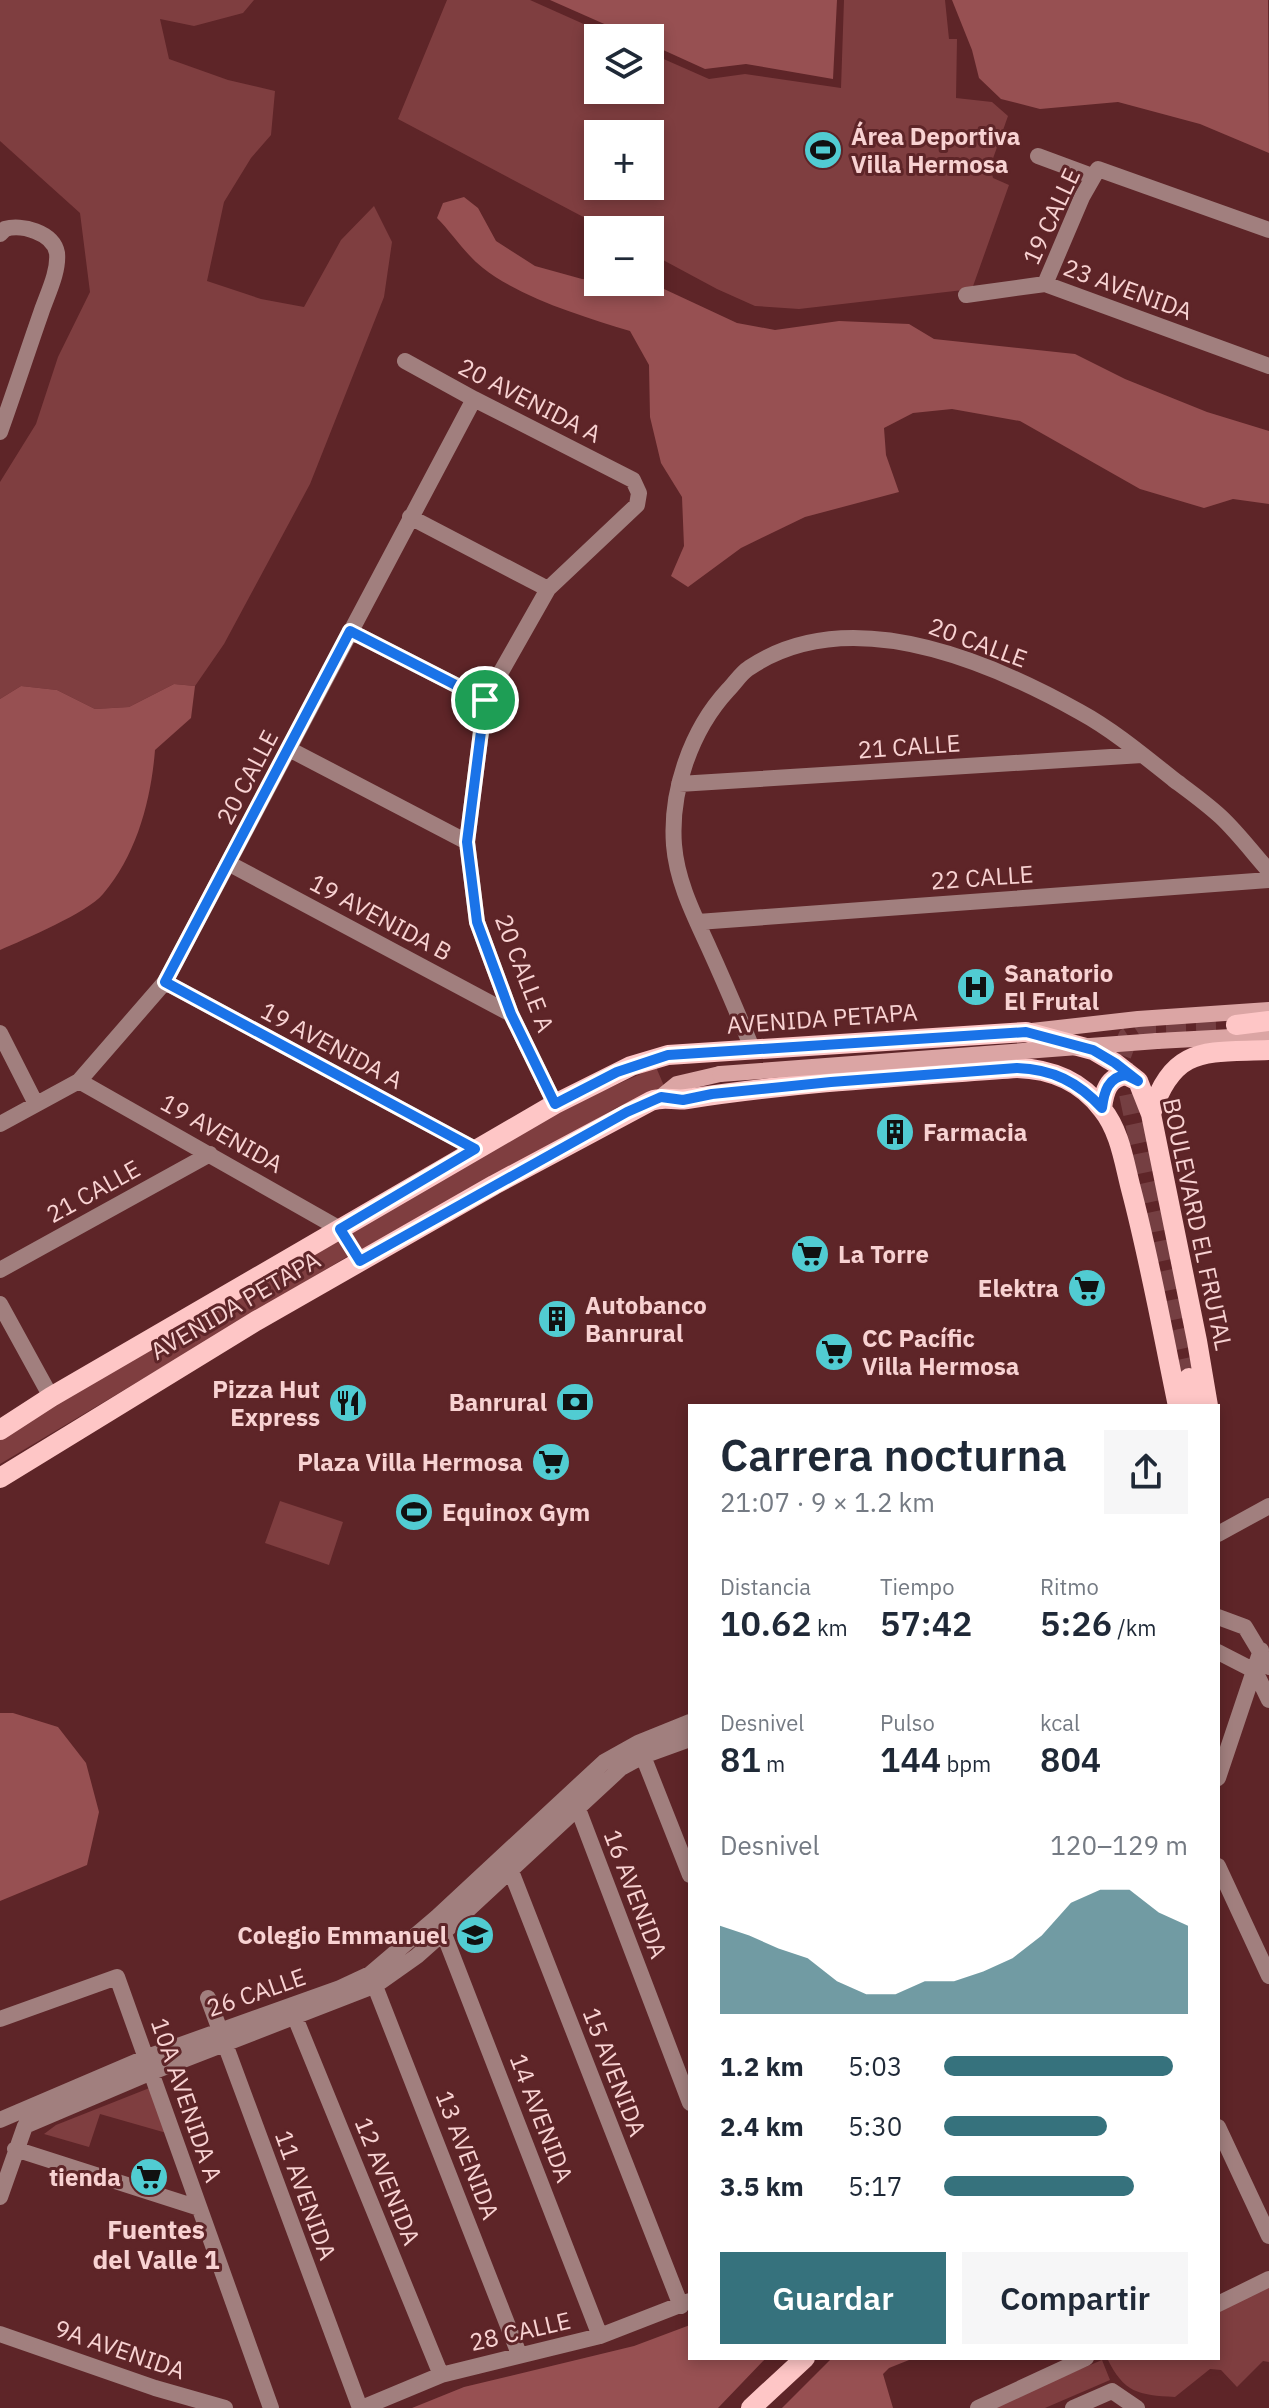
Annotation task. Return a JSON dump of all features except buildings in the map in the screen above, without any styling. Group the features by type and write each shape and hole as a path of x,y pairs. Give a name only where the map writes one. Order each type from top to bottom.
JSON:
{"main road":[{"path":"1026,1032 1138,1019 1269,1010"},
{"path":"1236,1025 1269,1021"},
{"name":"AVENIDA PETAPA","path":"0,1430 51,1397 475,1149 555,1104 644,1061 668,1055 752,1048 1026,1032"},
{"name":"BOULEVARD EL FRUTAL","path":"1026,1032 1093,1050 1138,1081 1151,1114 1208,1404"},
{"path":"661,1097 677,1084 720,1074 1269,1035"},
{"path":"1056,1039 1061,1056 1051,1073 1080,1086 1102,1108 1118,1137 1139,1220 1178,1404"},
{"path":"1151,1114 1164,1084 1184,1061 1214,1052 1269,1050"},
{"name":"AVENIDA PETAPA","path":"0,1478 116,1405 360,1261 627,1112 661,1097 683,1100 801,1085 1017,1068 1051,1073"},
{"path":"1102,1108 1107,1086 1113,1079 1126,1075 1138,1081"},
{"path":"340,1229 360,1261"},
{"path":"1189,1378 1189,1404"},
{"path":"751,2408 803,2360"}],"street":[{"path":"1038,156 1269,230"},
{"name":"19 CALLE","path":"1045,284 1097,173"},
{"path":"0,234 5,229 23,227 48,240 55,247 57,256 48,293 0,432"},
{"name":"23 AVENIDA","path":"966,295 1045,284 1269,366"},
{"name":"20 AVENIDA A","path":"405,361 633,480"},
{"name":"20 CALLE","path":"0,1124 79,1081 165,982 474,399"},
{"name":"20 CALLE A","path":"555,1104 511,1014 477,922 467,842 485,700 548,589 637,505 639,493 633,480"},
{"path":"410,517 548,589"},
{"path":"350,631 485,700"},
{"name":"20 CALLE","path":"752,1048 682,885 674,848 673,817 679,784 695,740 717,702 747,669 780,652 843,637 913,644 969,660 1024,684 1083,713 1142,755 1220,816 1269,871"},
{"path":"289,749 467,842"},
{"name":"21 CALLE","path":"679,784 1142,755"},
{"name":"19 AVENIDA B","path":"228,863 511,1014"},
{"name":"22 CALLE","path":"698,922 1269,880"},
{"name":"19 AVENIDA A","path":"165,982 475,1149"},
{"path":"0,1033 36,1104"},
{"name":"19 AVENIDA","path":"79,1081 340,1229"},
{"name":"21 CALLE","path":"0,1270 210,1154"},
{"path":"0,1304 51,1397"},
{"path":"1220,1533 1269,1506"},
{"path":"1220,1618 1245,1627 1261,1650 1269,1700"},
{"path":"1220,1653 1262,1669"},
{"path":"1220,1773 1262,1669"},
{"name":"26 CALLE","path":"2,2124 405,1965 441,1925 574,1800 621,1768 641,1749 688,1723"},
{"name":"26 CALLE","path":"641,1749 688,1739"},
{"path":"641,1749 688,1870"},
{"name":"16 AVENIDA","path":"574,1800 688,2098"},
{"name":"15 AVENIDA","path":"508,1862 685,2304"},
{"path":"1220,1870 1269,1976"},
{"name":"14 AVENIDA","path":"441,1925 600,2336"},
{"name":"10A AVENIDA A","path":"0,2019 117,1977 269,2400"},
{"name":"13 AVENIDA","path":"373,1979 519,2354"},
{"name":"11 AVENIDA","path":"208,1998 361,2408"},
{"name":"12 AVENIDA","path":"292,2012 441,2375"},
{"name":"26 CALLE","path":"15,2149 22,2131 30,2122 149,2065"},
{"path":"1220,2131 1269,2236"},
{"path":"0,2197 4,2164 15,2149 199,2208"},
{"path":"1220,2303 1269,2279"},
{"name":"28 CALLE","path":"361,2408 441,2375 600,2336 685,2304"},
{"name":"9A AVENIDA","path":"0,2334 155,2388 225,2408"},
{"path":"978,2408 1082,2360"},
{"path":"1073,2408 1112,2391 1137,2408"}],"shaded area":[{"path":"0,0 254,0 243,13 194,26 160,19 169,59 228,80 275,91 271,135 251,158 224,202 207,281 261,299 304,307 341,240 374,206 392,242 384,297 310,484 224,644 195,686 174,684 129,707 95,709 57,690 21,686 0,699 0,482 36,424 58,357 90,292 80,213 0,141"},
{"name":"Área Deportiva Villa Hermosa","path":"447,0 530,0 584,24 584,104 664,104 664,59 709,79 745,74 841,88 844,0 945,0 949,39 957,39 956,98 992,102 1008,116 990,167 993,178 1009,185 972,289 799,309 755,306 664,261 664,216 584,217 398,119"},
{"path":"550,0 837,0 833,79 746,64 705,69 664,50 664,24 604,24"},
{"path":"952,0 1268,0 1269,153 1200,124 1118,102 1040,109 1001,99 979,78 972,50"},
{"path":"464,197 478,208 496,241 535,266 584,279 584,296 664,296 664,289 737,323 775,330 839,321 909,324 934,339 1075,354 1125,379 1207,412 1269,431 1269,504 1233,499 1204,508 1140,489 1020,421 952,409 913,413 884,428 886,455 899,492 805,517 741,548 688,587 671,576 684,546 682,497 661,463 650,417 649,365 630,331 573,313 498,279 471,257 437,218 443,203"},
{"path":"174,684 195,686 191,718 155,750 146,807 133,844 115,878 103,894 84,909 0,950 0,699 21,686 57,690 95,709 129,707"},
{"path":"656,1067 664,1086 616,1108 362,1249 349,1230 560,1110"},
{"path":"337,1235 350,1255 0,1464 0,1437"},
{"path":"280,1501 343,1522 329,1565 265,1543"},
{"path":"0,1713 13,1713 58,1727 86,1763 99,1812 87,1865 0,1901"},
{"path":"152,2087 170,2134 100,2114 89,2147 44,2134 56,2125"},
{"path":"1269,2274 1269,2362 1263,2361 1237,2387 1221,2370 1210,2369 1175,2397 1151,2395 1126,2385 1113,2370 1108,2360 1220,2360 1220,2296"},
{"path":"688,2326 688,2360 764,2360 718,2408 412,2408 464,2387 634,2346"},
{"path":"830,2360 909,2360 889,2368 883,2374 893,2408 782,2408"},
{"path":"1102,2360 1110,2380 1045,2408 988,2408"}],"tunnel":[{"path":"1189,1378 1121,1056 1128,1037 1142,1028 1236,1025"}],"place":[{"name":"Área Deportiva Villa Hermosa","path":"823,150"},
{"name":"Sanatorio El Frutal","path":"976,987"},
{"name":"Farmacia","path":"895,1132"},
{"name":"La Torre","path":"810,1254"},
{"name":"Elektra","path":"1087,1288"},
{"name":"Autobanco Banrural","path":"557,1319"},
{"name":"CC Pacífic Villa Hermosa","path":"834,1352"},
{"name":"Banrural","path":"575,1402"},
{"name":"Pizza Hut Express","path":"348,1403"},
{"name":"Plaza Villa Hermosa","path":"551,1462"},
{"name":"Equinox Gym","path":"414,1512"},
{"name":"Colegio Emmanuel","path":"475,1935"},
{"name":"tienda","path":"149,2177"}],"district":[{"name":"Fuentes del Valle 1","path":"156,2244"}],"route":[{"path":"350,631 485,700 467,842 477,922 511,1014 555,1104 617,1072 668,1055 1026,1032 1093,1050 1138,1081 1126,1075 1113,1079 1107,1086 1102,1108 1080,1086 1068,1079 1017,1068 831,1082 712,1094 683,1100 661,1097 627,1112 360,1261 340,1229 475,1149 165,982 350,631"}]}
